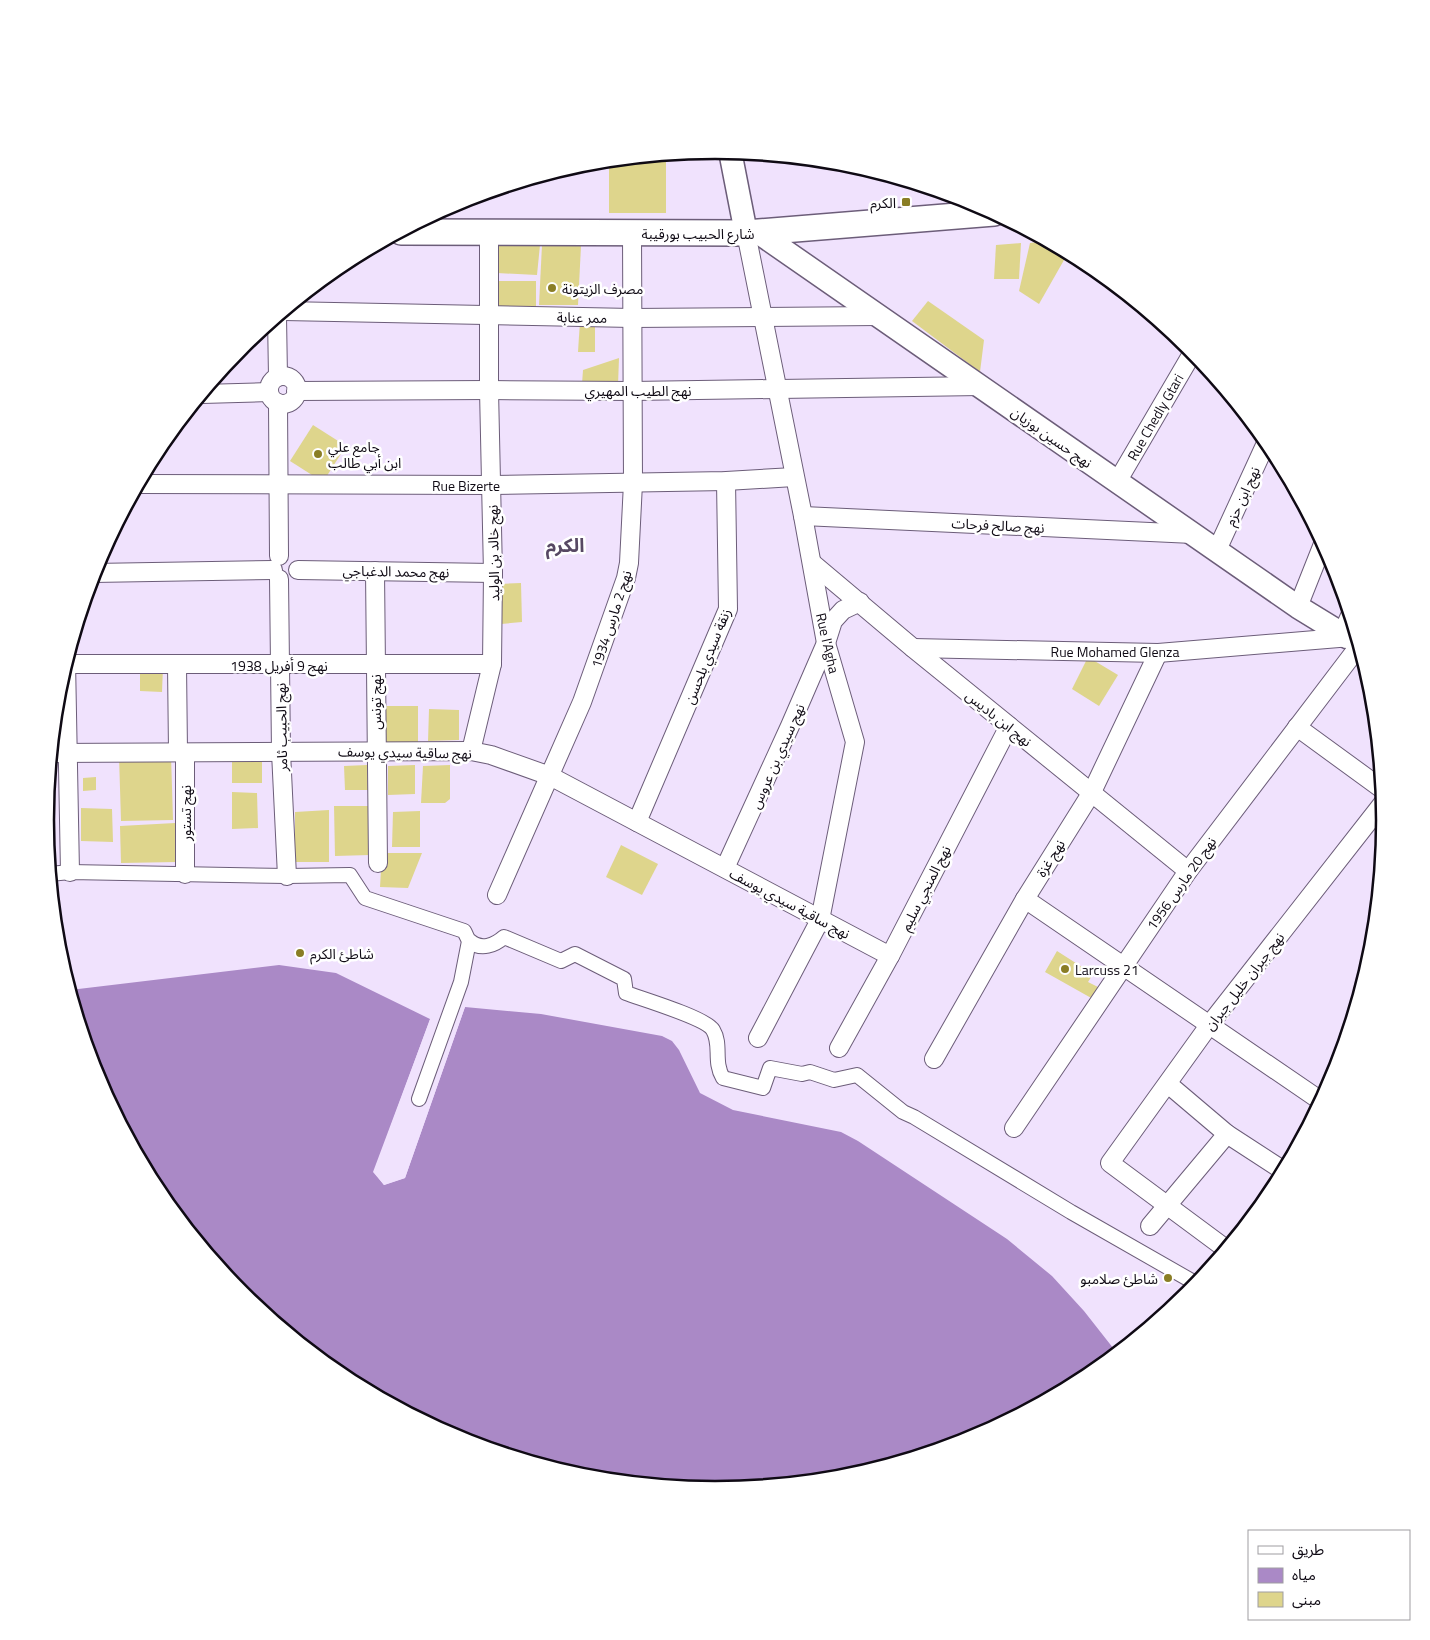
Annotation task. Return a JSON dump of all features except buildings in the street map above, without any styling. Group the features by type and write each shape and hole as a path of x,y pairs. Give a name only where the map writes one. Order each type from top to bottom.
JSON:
{"main road":[{"name":"شارع الحبيب بورقيبة","path":"413,232 752,233 979,214"}],"street":[{"path":"732,159 752,233"},
{"name":"نهج خالد بن الوليد","path":"471,751 492,664 493,573 489,390 489,232"},
{"name":"نهج 2 مارس 1934","path":"497,895 582,702 626,578 629,563 634,483 632,232"},
{"name":"Rue l'Agha","path":"752,233 763,316 826,643 855,742 820,920 758,1038"},
{"name":"نهج حسين بوزيان","path":"752,233 879,316 1298,607 1348,630"},
{"name":"ممر عنابة","path":"293,311 632,318 879,316"},
{"path":"277,325 278,377"},
{"name":"Rue Chedly Gtari","path":"1117,482 1189,359"},
{"path":"209,394 274,398 290,402 296,391 294,382 287,376 278,377 272,381 274,398"},
{"name":"نهج الطيب المهيري","path":"296,391 632,391 980,386"},
{"name":"نهج الحبيب ثامر","path":"274,398 279,483 277,568 281,752 287,876"},
{"name":"نهج ابن حزم","path":"1217,550 1262,449"},
{"name":"Rue Bizerte","path":"145,484 492,485 726,481 794,476"},
{"name":"زنقة سيدي بلحسن","path":"637,822 728,609 726,481"},
{"name":"نهج صالح فرحات","path":"803,516 1193,534"},
{"path":"1298,607 1319,553"},
{"name":"نهج محمد الدغباجي","path":"277,568 284,555 293,557 298,565 298,570 493,573"},
{"name":"نهج ابن باديس","path":"812,563 1008,726 1188,871"},
{"path":"102,573 277,568"},
{"name":"نهج تونس","path":"375,570 378,864"},
{"name":"نهج سيدي بن عروس","path":"725,868 757,800 837,615 860,602"},
{"name":"Rue Mohamed Glenza","path":"913,648 1158,654 1349,631"},
{"name":"نهج 20 مارس 1956","path":"1014,1128 1188,871 1297,727 1349,634"},
{"name":"نهج غزة","path":"934,1059 1025,898 1092,792 1158,654"},
{"name":"نهج 9 أفريل 1938","path":"73,663 492,664"},
{"name":"نهج تستور","path":"177,664 185,874"},
{"path":"62,717 59,753 70,872"},
{"name":"نهج المنجي سليم","path":"839,1048 890,956 1008,726"},
{"path":"1297,727 1375,784"},
{"name":"نهج ساقية سيدي يوسف","path":"59,753 471,751 550,776 890,956"},
{"name":"نهج جبران خليل جبران","path":"1168,1206 1110,1163 1210,1024 1376,812"},
{"path":"56,873 350,875 364,898 464,931 469,941 461,982 419,1099"},
{"path":"1025,898 1315,1097"},
{"path":"469,941 485,947 497,944 505,937 561,961 575,954 624,979 626,993 697,1019 713,1029 718,1042 718,1070 723,1078 763,1088 770,1068 802,1074 810,1072 834,1080 857,1075 903,1112 1190,1280"},
{"path":"1168,1084 1227,1134 1278,1166"},
{"path":"1150,1226 1227,1134"},
{"path":"1168,1206 1221,1245"}],"water":[{"path":"279,965 336,973 430,1019 374,1172 384,1185 405,1178 465,1007 541,1014 662,1036 672,1041 679,1050 700,1093 733,1110 841,1132 858,1141 1007,1239 1052,1276 1084,1311 1113,1348 1046,1393 968,1431 886,1459 844,1469 801,1476 715,1481 629,1476 586,1469 502,1446 462,1431 384,1393 312,1345 247,1288 190,1223 142,1151 104,1073 76,989"}],"pier":[{"path":"466,1004 405,1178 384,1185 373,1172 431,1017 433,1020 376,1172 385,1182 403,1176 463,1006"}],"place":[{"name":"الكرم","path":"906,202"},
{"name":"مصرف الزيتونة","path":"552,288"},
{"name":"جامع علي ابن أبي طالب","path":"318,454"},
{"name":"شاطئ الکرم","path":"300,953"},
{"name":"Larcuss 21","path":"1065,969"},
{"name":"شاطئ صلامبو","path":"1168,1278"}],"district":[{"name":"الكرم","path":"565,544"}]}
